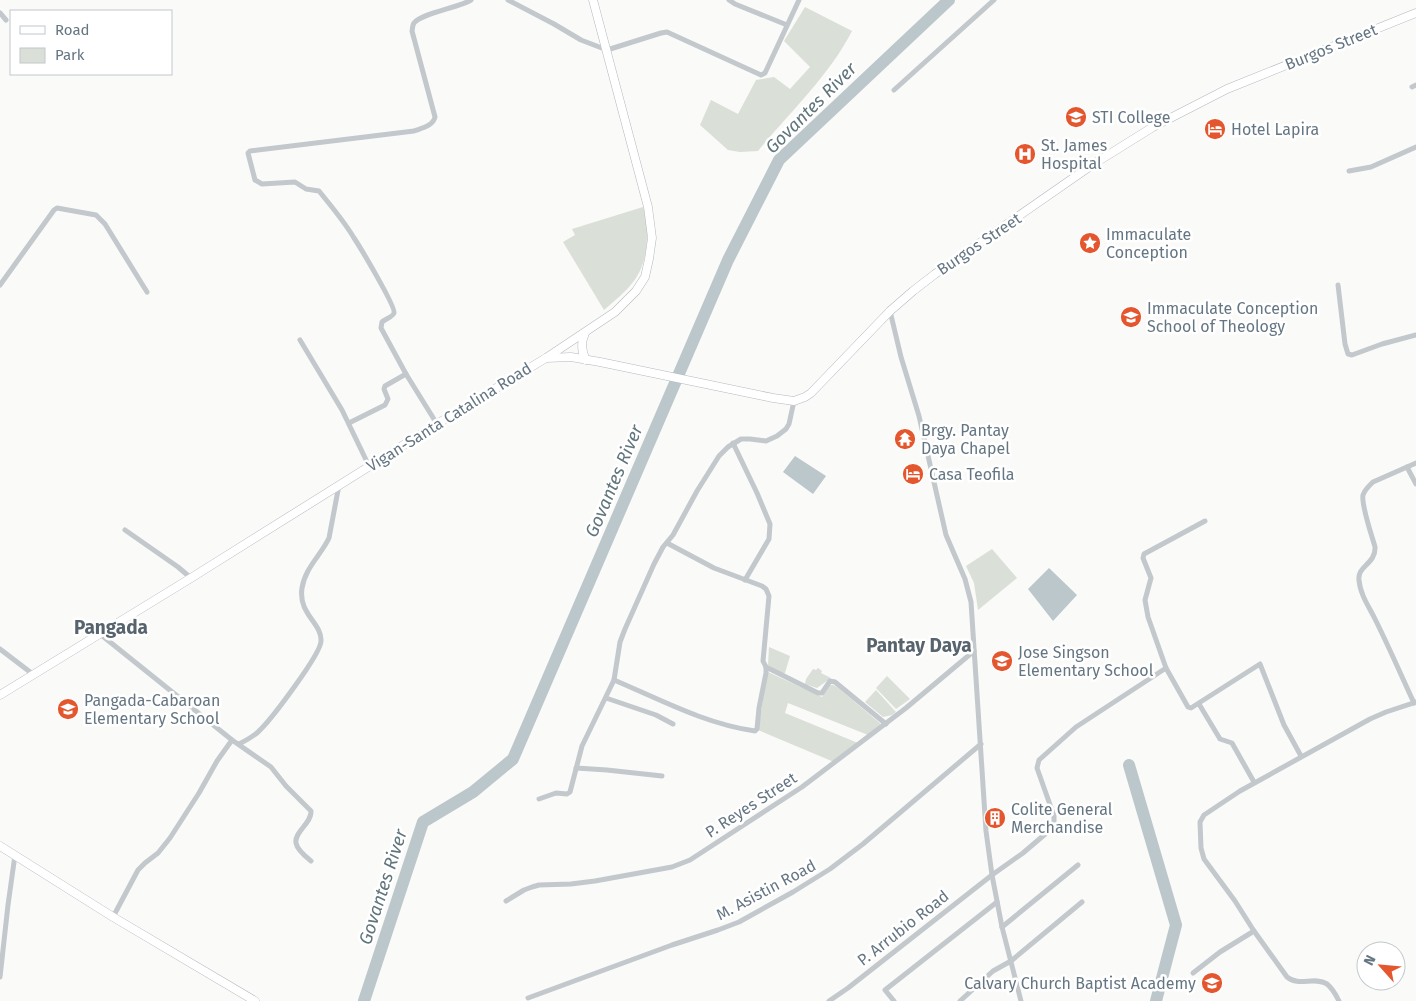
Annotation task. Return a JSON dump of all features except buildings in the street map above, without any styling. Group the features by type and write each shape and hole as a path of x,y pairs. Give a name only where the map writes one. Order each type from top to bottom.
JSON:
{"main road":[{"name":"Vigan-Santa Catalina Road","path":"0,695 546,358 615,312 636,291 645,277 652,238 648,207 593,0"},
{"name":"Burgos Street","path":"794,401 811,393 890,311 913,291 1092,165 1153,127 1227,89 1416,12"},
{"path":"585,332 582,346 586,360"},
{"path":"546,358 570,357 794,401"},
{"path":"0,846 112,917 254,1001"}],"street":[{"path":"437,424 406,374 381,328 382,322 394,314 394,310 354,238 319,191 306,189 295,182 262,184 255,180 248,153 250,151 414,131 430,125 435,117 414,39 413,27 417,21 426,16 453,8 471,0"},
{"path":"508,0 593,46 607,50 667,32 761,75 764,73 799,0"},
{"path":"729,0 787,25"},
{"path":"894,90 994,0"},
{"path":"0,13 6,20"},
{"path":"1349,170 1371,167 1416,147"},
{"path":"0,285 57,208 96,215 104,224 147,292"},
{"path":"1338,285 1345,344 1348,354 1352,355 1382,344 1416,335"},
{"path":"890,311 901,357 919,416 946,535 969,591 986,831 1002,927 1021,1001"},
{"path":"300,340 349,423 369,466"},
{"path":"349,423 385,405 388,399 384,389 385,386 406,374"},
{"path":"539,799 556,793 569,793 582,746 614,680 620,642 625,629 654,564 713,465 733,443 745,439 766,441 786,429 789,424 794,401"},
{"path":"733,443 770,524 769,540 746,580"},
{"path":"1339,1001 1331,988 1324,983 1314,980 1296,982 1290,979 1273,958 1204,859 1201,848 1200,822 1204,815 1220,803 1254,782 1370,719 1415,703 1364,599 1359,580 1360,572 1374,558 1375,554 1375,547 1363,504 1363,493 1373,482 1416,463"},
{"path":"1407,467 1416,484"},
{"path":"239,744 261,730 303,675 319,649 320,635 304,609 301,599 302,588 308,571 329,538 339,485"},
{"path":"1205,521 1144,554 1143,558 1151,578 1145,600 1148,617 1166,668 1188,707 1192,708 1260,664 1284,725 1301,756"},
{"path":"125,530 191,578"},
{"path":"614,680 674,706 710,719 753,731 757,729 766,674 763,660 768,594 764,588 714,568 666,543"},
{"path":"100,634 232,740 271,767 286,786 311,811 310,819 295,841 311,862"},
{"path":"0,649 34,675"},
{"name":"P. Reyes Street","path":"506,901 524,890 539,885 562,885 595,881 685,863 802,787 886,724 974,651"},
{"path":"766,667 818,693 822,693 830,681 835,682 886,724"},
{"name":"P. Arrubio Road","path":"829,1001 992,875 1017,858 1053,826 1054,816 1037,768 1039,760 1076,727 1166,668"},
{"path":"606,698 656,715 673,724"},
{"path":"1199,704 1220,739 1232,743 1254,782"},
{"path":"112,917 138,870 158,854 170,838 232,740"},
{"name":"M. Asistin Road","path":"528,998 739,922 793,892 830,869 856,849 981,744"},
{"path":"576,768 662,776"},
{"path":"0,977 14,855"},
{"path":"1002,927 1078,865"},
{"path":"894,1001 885,990 997,902"},
{"path":"960,1001 994,971 1011,961 1082,902"},
{"path":"1193,973 1220,952 1254,931"}],"green space":[{"path":"805,7 852,31 821,78 758,151 740,152 728,150 700,125 711,100 738,114 756,80 774,77 790,89 810,67 784,41"},
{"path":"643,207 647,230 646,251 640,271 629,287 604,310 563,242 575,235 572,229"},
{"path":"992,549 1017,578 978,610 974,583 966,566"},
{"path":"769,647 790,656 785,673 781,673 768,665"},
{"path":"818,668 822,671 821,673 831,678 817,688 805,684 813,669 816,670"},
{"path":"768,672 822,697 830,685 833,685 881,724 868,735 788,703 785,713 858,743 834,762 758,730"},
{"path":"887,676 910,699 896,709 876,688"},
{"path":"876,690 896,712 883,717 865,702"}],"shaded area":[{"path":"795,456 826,476 813,494 783,472"},
{"path":"1049,568 1077,595 1053,621 1028,589"}],"waterway":[{"name":"Govantes River","path":"364,1001 423,822 473,792 513,759 728,260 779,160 949,0"},
{"path":"1129,765 1176,925 1156,1001"}],"place":[{"name":"STI College","path":"1076,117"},
{"name":"Hotel Lapira","path":"1215,129"},
{"name":"St. James Hospital","path":"1025,154"},
{"name":"Immaculate Conception","path":"1090,243"},
{"name":"Immaculate Conception School of Theology","path":"1131,317"},
{"name":"Brgy. Pantay Daya Chapel","path":"905,439"},
{"name":"Casa Teofila","path":"913,474"},
{"name":"Jose Singson Elementary School","path":"1002,661"},
{"name":"Pangada-Cabaroan Elementary School","path":"68,709"},
{"name":"Colite General Merchandise","path":"995,818"},
{"name":"Calvary Church Baptist Academy","path":"1212,983"}],"district":[{"name":"Pangada","path":"111,627"},
{"name":"Pantay Daya","path":"919,645"}]}
